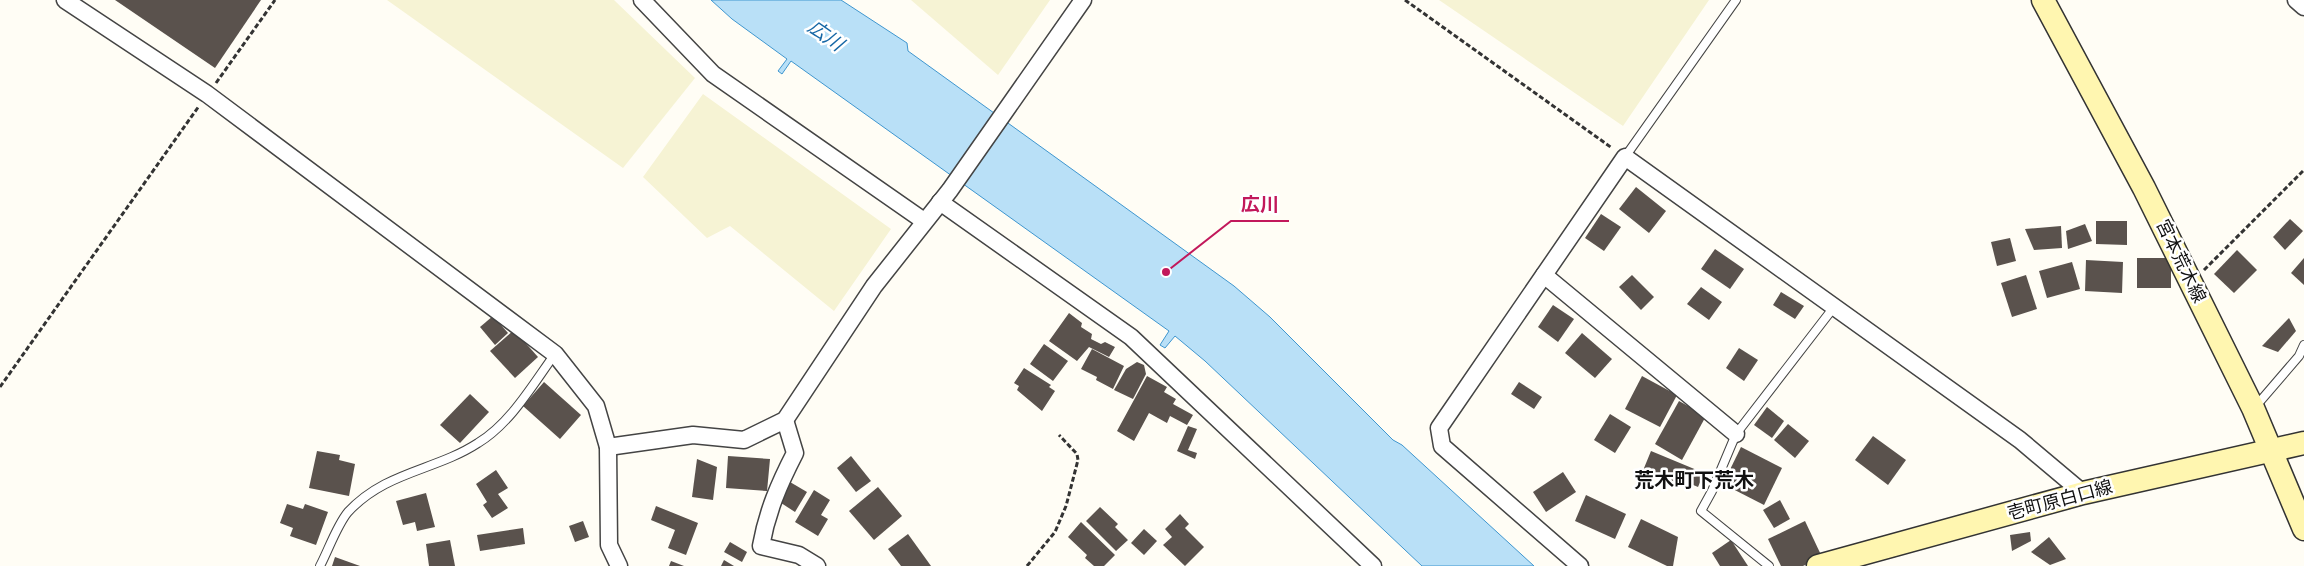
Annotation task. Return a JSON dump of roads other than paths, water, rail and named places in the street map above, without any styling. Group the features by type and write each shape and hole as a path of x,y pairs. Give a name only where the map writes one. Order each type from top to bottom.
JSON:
{"main road":[{"name":"宮本荒木線","path":"2043,0 2144,188 2254,408 2304,530"},
{"name":"壱町原白口線","path":"1818,566 2083,493 2304,443"}],"street":[{"path":"65,0 207,94 555,354 596,406 608,447 609,544 619,566"},
{"path":"642,0 713,74 924,221"},
{"path":"608,447 693,435 744,440 785,420 874,286 950,190 1083,0"},
{"path":"2296,0 2304,8"},
{"path":"1580,566 1442,446 1439,428 1625,156 2020,440 2083,493"},
{"path":"940,202 1131,337 1373,566"},
{"path":"1544,275 1736,434"},
{"path":"785,420 795,453 775,492 766,520 762,546 799,555 817,566"}],"lane":[{"path":"1625,156 1736,0"},
{"path":"1769,566 1701,510 1712,491 1736,434 1834,307"},
{"path":"2254,408 2299,356 2304,345"},
{"path":"320,566 347,513 374,490 388,481 479,443 516,407 555,354"}],"water":[{"path":"711,0 841,0 907,43 908,51 1234,286 1270,317 1393,440 1402,445 1534,566 1422,566 1205,361 1175,336 1165,348 1160,345 1169,331 791,61 782,74 778,71 787,59 732,19"}],"place":[{"name":"広川","path":"1166,272"}],"district":[{"name":"荒木町下荒木","path":"1694,480"}]}
